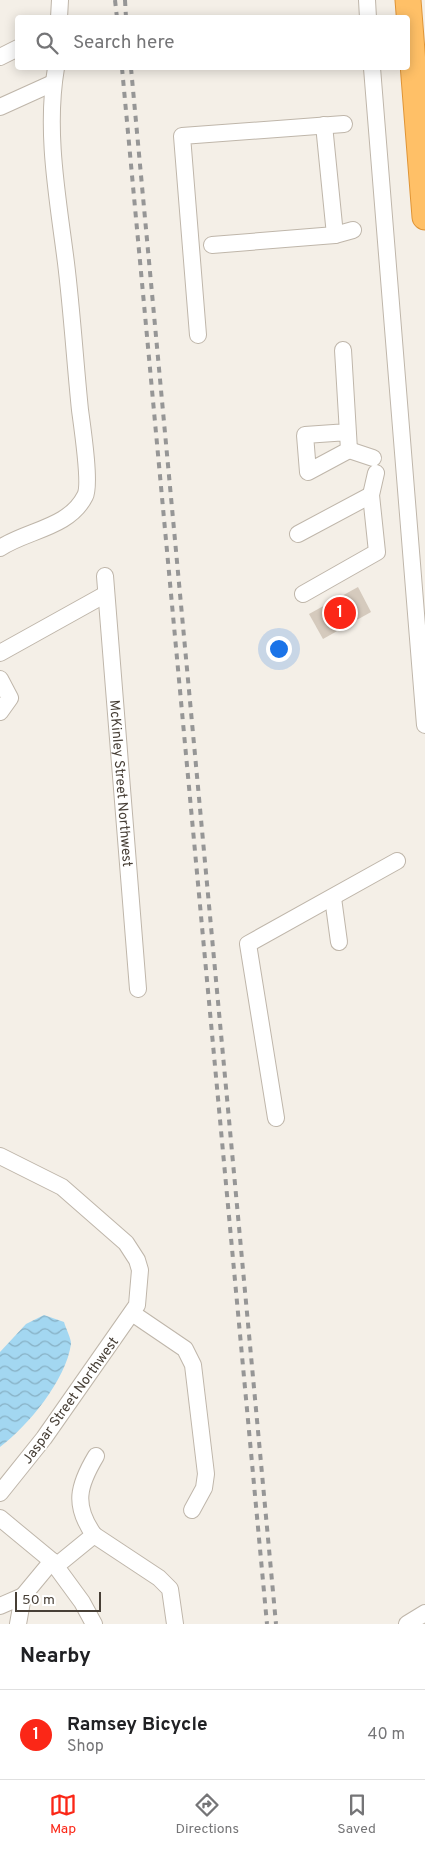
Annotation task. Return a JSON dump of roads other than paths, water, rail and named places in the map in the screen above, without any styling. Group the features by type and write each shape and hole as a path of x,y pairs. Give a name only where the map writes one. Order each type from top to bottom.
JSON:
{"highway":[{"path":"408,0 409,15"},
{"path":"410,25 425,216"}],"street":[{"path":"59,15 60,0"},
{"path":"367,0 368,15"},
{"path":"0,57 15,50"},
{"path":"372,70 425,725"},
{"path":"0,106 55,75"},
{"path":"0,548 44,530 74,512 86,494 85,458 67,268 54,166 52,127 55,75"},
{"path":"198,335 182,136 344,124"},
{"path":"324,125 335,235"},
{"path":"212,245 335,235 353,230"},
{"path":"343,350 349,450"},
{"path":"348,432 305,435 308,472 349,450"},
{"path":"304,594 377,552 371,495 375,466 349,450"},
{"path":"298,534 371,495"},
{"name":"McKinley Street Northwest","path":"105,576 138,989"},
{"path":"0,653 106,594"},
{"path":"0,679 10,698 0,712"},
{"path":"276,1118 248,944 396,861"},
{"path":"333,898 339,942"},
{"path":"0,1156 62,1187 126,1243 137,1260 140,1270 134,1309 185,1349 193,1365 206,1474 204,1488 192,1510"},
{"name":"Jaspar Street Northwest","path":"0,1494 44,1438 134,1309"},
{"path":"96,1456 82,1479 81,1506 84,1520 94,1535 159,1578 170,1589 175,1624"},
{"path":"0,1518 54,1564 82,1602 94,1624"},
{"path":"0,1606 23,1596 54,1564 94,1535"},
{"path":"18,1624 23,1596"},
{"path":"407,1624 425,1613"}],"water":[{"path":"44,1315 64,1322 71,1342 68,1358 54,1387 44,1401 22,1427 0,1447 0,1352 26,1324"}],"railway":[{"path":"115,0 117,15"},
{"path":"125,0 126,15"},
{"path":"122,70 267,1624"},
{"path":"131,70 276,1624"}],"place":[{"name":"Ramsey Bicycle","path":"340,613"}]}
